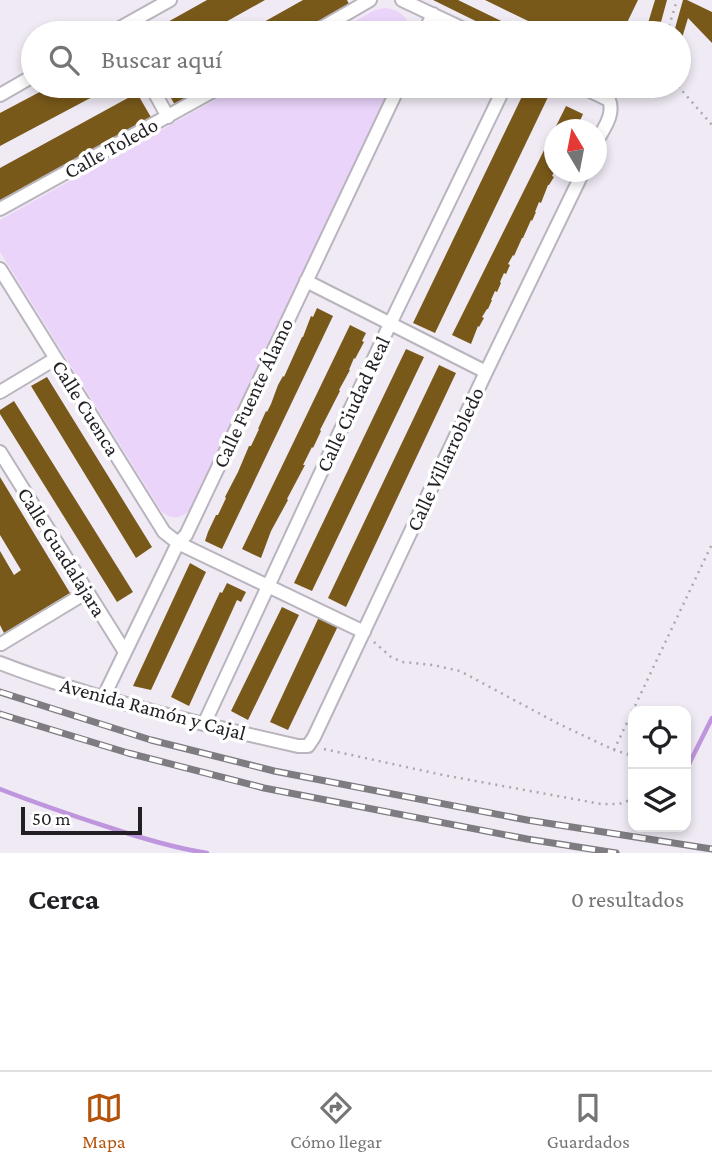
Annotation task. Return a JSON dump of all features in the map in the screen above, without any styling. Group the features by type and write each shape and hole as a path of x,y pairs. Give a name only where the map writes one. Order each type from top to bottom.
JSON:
{"street":[{"path":"135,21 170,0"},
{"path":"334,21 370,0"},
{"path":"405,1 447,21"},
{"path":"430,21 433,14"},
{"path":"0,95 21,83"},
{"path":"158,98 168,117"},
{"name":"Calle Toledo","path":"0,209 201,98"},
{"name":"Calle Fuente Álamo","path":"103,698 178,543 186,535 393,98"},
{"name":"Calle Ciudad Real","path":"204,724 390,324 499,98"},
{"path":"605,98 609,100 611,107 607,122"},
{"name":"Calle Villarrobledo","path":"308,746 578,182"},
{"name":"Calle Cuenca","path":"0,268 164,532 178,543"},
{"path":"306,281 486,372"},
{"path":"0,392 55,359"},
{"name":"Calle Guadalajara","path":"0,452 125,652"},
{"path":"178,543 364,632"},
{"path":"1,644 87,592"},
{"name":"Avenida Ramón y Cajal","path":"0,663 103,698 204,724 308,746"}],"path":[{"path":"671,21 677,0"},
{"path":"688,98 712,125"},
{"path":"614,750 712,544"},
{"path":"364,632 391,657 403,662 460,671 557,723 628,754"},
{"path":"308,746 443,775 601,804 619,804 628,801"}],"shaded area":[{"path":"375,10 395,10 408,21 355,21"},
{"path":"219,98 385,98 192,507 180,517 168,516 160,509 0,252 0,220"}],"building":[{"path":"207,0 265,0 227,21 169,21"},
{"path":"303,0 347,0 350,6 323,21 265,21"},
{"path":"433,0 458,0 501,21 476,21"},
{"path":"485,0 638,0 628,21 528,21"},
{"path":"655,0 667,0 661,21 649,21"},
{"path":"683,0 712,12 712,43 688,18 687,21 677,21"},
{"path":"28,98 90,98 0,146 0,113"},
{"path":"128,98 140,98 152,119 0,201 0,168"},
{"path":"171,98 188,98 175,105"},
{"path":"521,98 548,98 435,333 413,323"},
{"path":"566,106 583,114 581,119 560,119"},
{"path":"544,150 544,182 551,182 508,264 510,265 506,274 504,273 471,344 452,335"},
{"path":"317,308 333,316 222,549 205,541 208,532"},
{"path":"350,325 366,333 362,341 364,342 271,531 261,558 242,549"},
{"path":"406,349 424,357 312,591 294,583"},
{"path":"439,365 456,373 346,607 328,598"},
{"path":"47,377 152,547 136,558 31,386"},
{"path":"14,401 133,592 117,602 0,414 0,410"},
{"path":"0,477 70,593 4,633 0,625 0,551 14,575 21,570 0,535"},
{"path":"190,563 206,572 151,690 133,686"},
{"path":"227,583 246,592 241,602 237,600 189,706 171,697 220,592 222,593"},
{"path":"282,607 299,615 248,720 231,711"},
{"path":"319,617 338,626 288,730 270,722"}],"waterway":[{"path":"686,769 712,718"},
{"path":"0,789 133,835 207,853"}],"railway":[{"path":"0,692 151,740 274,771 527,820 712,849"},
{"path":"0,714 128,753 264,788 527,839 616,853"}]}
